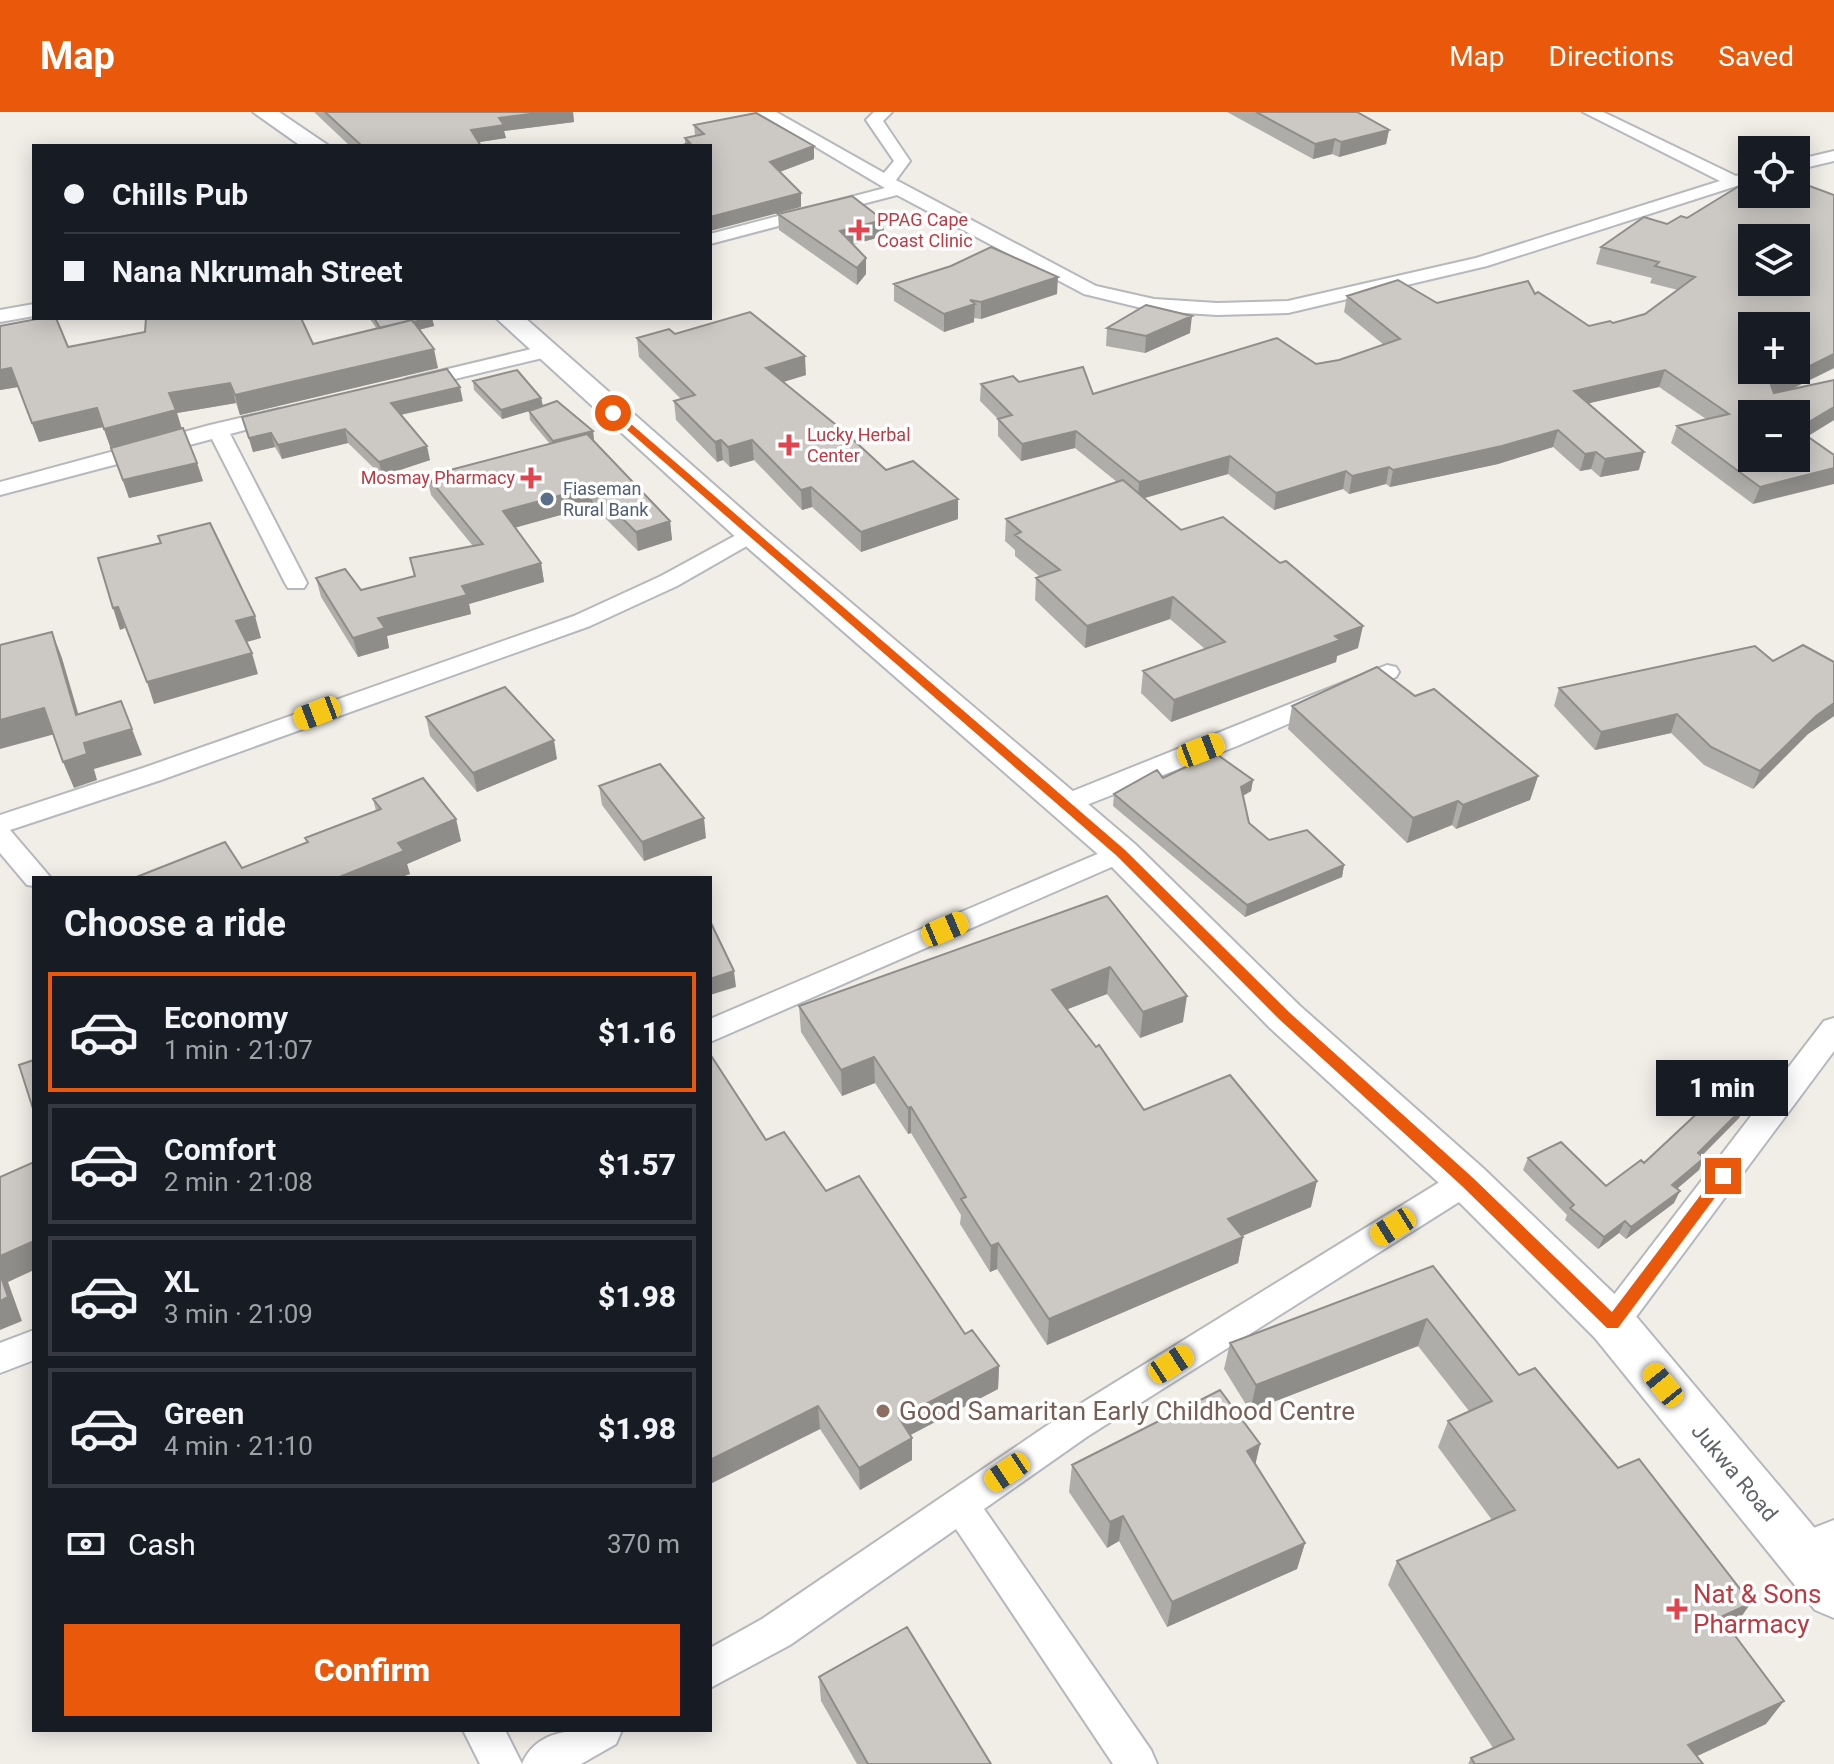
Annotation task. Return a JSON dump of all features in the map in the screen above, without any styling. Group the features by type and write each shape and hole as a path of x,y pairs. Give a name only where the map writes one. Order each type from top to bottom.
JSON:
{"main road":[{"path":"264,112 314,144"},
{"name":"Jukwa Road","path":"511,320 751,534 1121,853 1285,1017 1467,1181 1612,1323 1817,1543 1834,1592"}],"street":[{"path":"765,112 893,185 1090,290 1154,305 1217,309 1288,307 1481,262 1738,180"},
{"path":"884,112 874,120 902,161 893,185"},
{"path":"1591,112 1733,181"},
{"path":"1810,162 1834,156"},
{"path":"712,238 893,185"},
{"path":"0,316 32,310"},
{"path":"395,387 544,352"},
{"path":"0,489 217,429 306,408"},
{"path":"217,429 296,583"},
{"path":"0,824 152,774 582,621 669,581 751,534"},
{"path":"1062,805 1228,740 1387,672"},
{"path":"0,836 35,876"},
{"path":"712,1030 1121,853"},
{"path":"1612,1323 1834,1029"},
{"path":"712,1668 776,1632 960,1504 1219,1333 1467,1181"},
{"path":"0,1358 32,1346"},
{"path":"960,1504 1137,1764"},
{"path":"484,1732 502,1764"},
{"path":"542,1764 598,1732"}],"building":[{"path":"325,112 546,112 499,118 504,125 471,130 480,144 360,144"},
{"path":"1256,112 1357,112 1389,130 1341,142 1335,139 1315,144"},
{"path":"756,113 814,146 770,162 801,193 712,216 712,144 686,144 690,143 685,138 704,134 694,125"},
{"path":"1810,186 1834,195 1834,354 1810,366 1810,312 1738,312 1738,384 1773,384 1774,393 1834,380 1834,407 1810,421 1810,400 1738,400 1738,471 1677,426 1729,414 1665,370 1574,391 1644,452 1605,459 1596,452 1585,454 1558,430 1393,470 1389,467 1352,476 1346,471 1276,493 1230,456 1139,482 1076,431 1022,444 998,419 1012,415 981,384 1013,376 1019,382 1083,367 1093,394 1277,338 1316,364 1339,360 1400,339 1347,296 1398,280 1437,303 1528,281 1535,294 1538,292 1589,326 1613,323 1645,314 1695,277 1655,266 1659,262 1601,247 1644,217 1667,224 1681,216 1687,218 1738,187 1738,208 1810,208"},
{"path":"852,196 883,220 840,231 866,258 857,268 778,214"},
{"path":"991,247 1058,277 981,302 970,300 975,304 944,314 894,284 951,266"},
{"path":"1146,305 1192,316 1146,336 1107,328"},
{"path":"750,312 805,356 766,368 886,470 913,461 958,499 861,532 811,487 801,490 752,440 728,447 721,440 715,442 674,401 695,395 637,338 669,329 675,334"},
{"path":"32,320 57,320 68,347 145,332 146,320 302,320 313,344 412,320 434,349 235,395 230,383 169,393 176,410 104,429 97,408 32,423 11,368 0,370 0,326"},
{"path":"375,320 412,320 380,328"},
{"path":"447,369 460,387 391,403 427,446 379,462 345,429 278,445 271,433 249,438 242,417"},
{"path":"517,370 541,398 501,410 473,381"},
{"path":"557,401 593,431 553,441 529,411"},
{"path":"183,428 197,463 123,480 111,448"},
{"path":"587,434 670,521 636,532 591,487 503,511 541,563 462,586 467,595 378,618 385,628 353,638 316,578 345,569 361,590 415,576 410,558 483,544 427,476"},
{"path":"1810,438 1834,455 1834,468 1760,487 1740,472 1810,472"},
{"path":"1123,480 1181,530 1223,517 1280,563 1286,561 1363,626 1335,636 1340,640 1174,700 1143,671 1225,642 1173,597 1087,626 1036,578 1060,570 1015,535 1021,532 1006,519"},
{"path":"210,523 255,616 236,621 252,653 147,682 118,607 113,608 98,558 161,543 158,536"},
{"path":"52,632 76,715 121,701 132,729 84,743 87,754 63,762 44,708 0,720 0,645"},
{"path":"1803,645 1834,662 1834,703 1816,716 1760,771 1711,747 1677,714 1601,732 1559,688 1755,646 1773,661"},
{"path":"1377,667 1415,696 1434,689 1538,776 1463,805 1458,801 1413,818 1292,706"},
{"path":"505,687 554,740 473,773 426,717"},
{"path":"1215,753 1253,780 1241,787 1249,823 1269,840 1307,830 1344,865 1247,905 1114,794 1157,770 1163,778"},
{"path":"660,764 704,818 642,842 599,786"},
{"path":"423,778 456,819 398,843 404,851 342,876 139,876 225,842 242,868 308,842 305,838 381,809 373,799"},
{"path":"1107,896 1187,996 1143,1012 1110,967 1052,990 1096,1047 1099,1045 1144,1110 1230,1075 1317,1181 1228,1219 1243,1237 1049,1319 998,1243 991,1246 961,1199 966,1197 911,1107 908,1108 874,1057 841,1070 799,1006"},
{"path":"712,925 734,971 712,978"},
{"path":"712,1057 766,1140 784,1132 826,1191 859,1176 965,1334 972,1330 999,1366 899,1418 912,1438 859,1468 818,1406 712,1459"},
{"path":"32,1061 32,1106 19,1065"},
{"path":"1721,1091 1745,1106 1698,1153 1704,1158 1672,1185 1680,1191 1631,1227 1625,1221 1604,1237 1570,1208 1574,1205 1528,1158 1561,1142 1606,1186 1641,1160 1644,1163"},
{"path":"32,1163 32,1242 0,1256 0,1177"},
{"path":"1433,1266 1519,1375 1535,1368 1618,1468 1639,1459 1751,1603 1721,1617 1784,1701 1688,1745 1703,1764 1475,1764 1471,1758 1514,1739 1397,1561 1515,1510 1448,1421 1492,1401 1427,1319 1256,1385 1230,1343"},
{"path":"0,1274 8,1297 0,1301"},
{"path":"1220,1390 1260,1444 1247,1451 1305,1543 1172,1602 1123,1516 1110,1522 1072,1465"},
{"path":"907,1627 991,1764 868,1764 819,1677"}],"place":[{"name":"PPAG Cape Coast Clinic","path":"859,230"},
{"name":"Lucky Herbal Center","path":"789,445"},
{"name":"Mosmay Pharmacy","path":"531,478"},
{"name":"Fiaseman Rural Bank","path":"547,499"},
{"name":"Good Samaritan Early Childhood Centre","path":"883,1411"},
{"name":"Nat & Sons Pharmacy","path":"1677,1609"}],"route":[{"path":"613,413 1121,853 1285,1017 1467,1181 1612,1323 1723,1176"}]}
